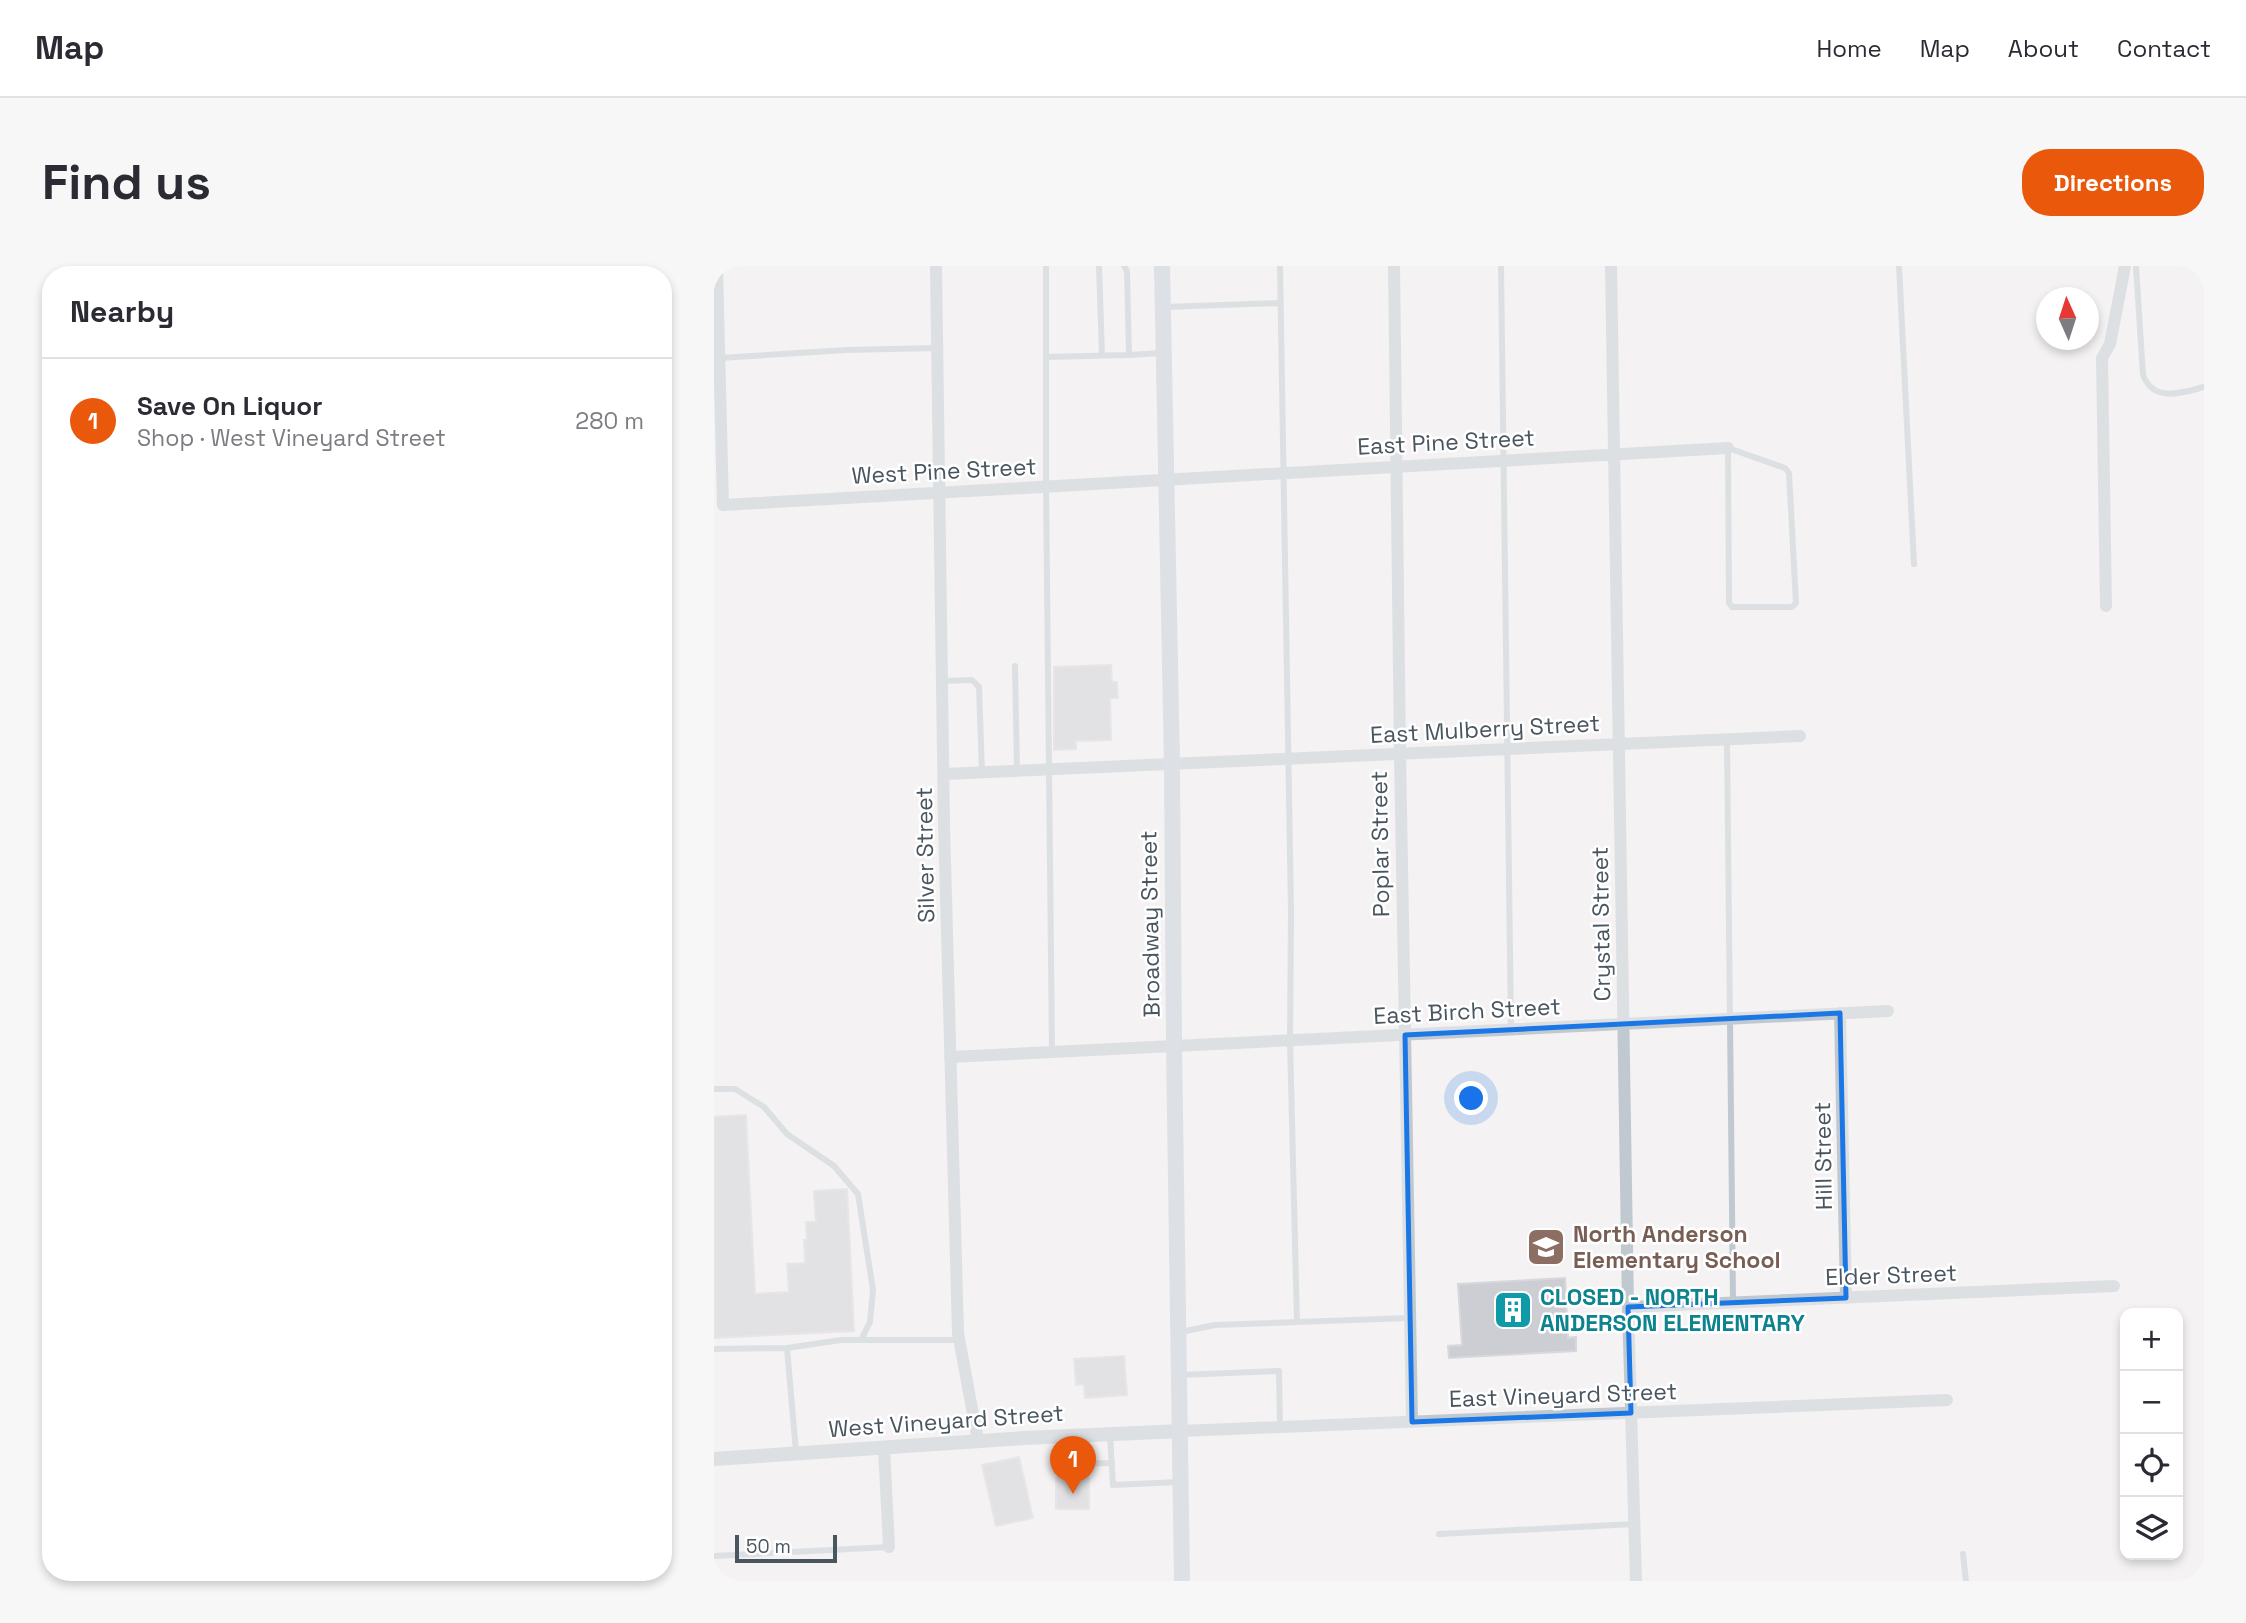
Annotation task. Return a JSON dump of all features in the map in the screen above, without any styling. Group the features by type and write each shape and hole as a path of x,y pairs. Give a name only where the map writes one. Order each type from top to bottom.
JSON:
{"main road":[{"name":"Broadway Street","path":"1162,266 1172,764 1182,1581"}],"street":[{"path":"718,266 720,358"},
{"name":"Silver Street","path":"936,266 944,824 959,1340 978,1441"},
{"name":"Poplar Street","path":"1394,266 1399,753 1412,1422"},
{"name":"Crystal Street","path":"1611,266 1630,1413 1636,1581"},
{"path":"2106,606 2102,358 2110,344 2125,266"},
{"name":"West Pine Street","path":"720,358 723,505 1166,479"},
{"name":"East Pine Street","path":"1166,479 1728,448"},
{"name":"East Mulberry Street","path":"945,774 1800,736"},
{"name":"East Birch Street","path":"950,1056 1888,1011"},
{"name":"Hill Street","path":"1840,1013 1846,1297"},
{"name":"Elder Street","path":"1628,1307 2114,1286"},
{"name":"East Vineyard Street","path":"1181,1431 1947,1401"},
{"name":"West Vineyard Street","path":"714,1459 1110,1433 1181,1431"},
{"path":"884,1448 889,1546"}],"lane":[{"path":"1046,266 1052,1052"},
{"path":"1100,266 1102,355"},
{"path":"1124,266 1127,271 1129,355"},
{"path":"1280,266 1291,912 1290,1041 1297,1322"},
{"path":"1501,266 1511,1030"},
{"path":"1899,266 1914,564"},
{"path":"2136,266 2143,375 2147,385 2154,391 2168,395 2204,387"},
{"path":"1163,307 1281,303"},
{"path":"720,358 847,350 936,348"},
{"path":"1046,357 1164,353"},
{"path":"1728,448 1785,468 1790,473 1796,603 1792,607 1732,607 1729,603 1728,448"},
{"path":"1015,666 1017,771"},
{"path":"942,681 972,680 979,687 982,772"},
{"path":"1727,739 1733,1302"},
{"path":"714,1089 735,1089 764,1107 787,1134 834,1166 858,1194 873,1290 870,1322 861,1340"},
{"path":"1179,1332 1215,1325 1409,1318"},
{"path":"714,1349 787,1348 841,1340 959,1340"},
{"path":"787,1348 796,1454"},
{"path":"1180,1375 1279,1371 1280,1427"},
{"path":"1110,1433 1112,1485 1181,1482"},
{"path":"1056,1464 1112,1463"},
{"path":"1439,1534 1634,1524"},
{"path":"714,1556 889,1546"},
{"path":"1963,1554 1966,1581"}],"highlighted area":[{"path":"1840,1013 1846,1298 1628,1307 1631,1413 1412,1422 1405,1035"}],"building":[{"path":"1111,665 1112,682 1117,682 1118,698 1110,698 1111,740 1076,741 1076,749 1054,750 1054,667"},
{"path":"746,1115 755,1294 789,1292 787,1264 805,1263 806,1222 816,1222 814,1191 847,1189 854,1331 714,1338 714,1117"},
{"name":"CLOSED - NORTH ANDERSON ELEMENTARY","path":"1565,1278 1568,1338 1576,1337 1576,1351 1449,1358 1448,1346 1462,1345 1458,1284"},
{"path":"1124,1356 1127,1395 1085,1398 1084,1384 1076,1385 1074,1359"},
{"path":"1019,1457 1033,1518 996,1526 982,1465"},
{"path":"1056,1478 1089,1478 1089,1509 1056,1509"}],"place":[{"name":"North Anderson Elementary School","path":"1546,1247"},
{"name":"CLOSED - NORTH ANDERSON ELEMENTARY","path":"1513,1310"},
{"name":"Save On Liquor","path":"1073,1494"}]}
